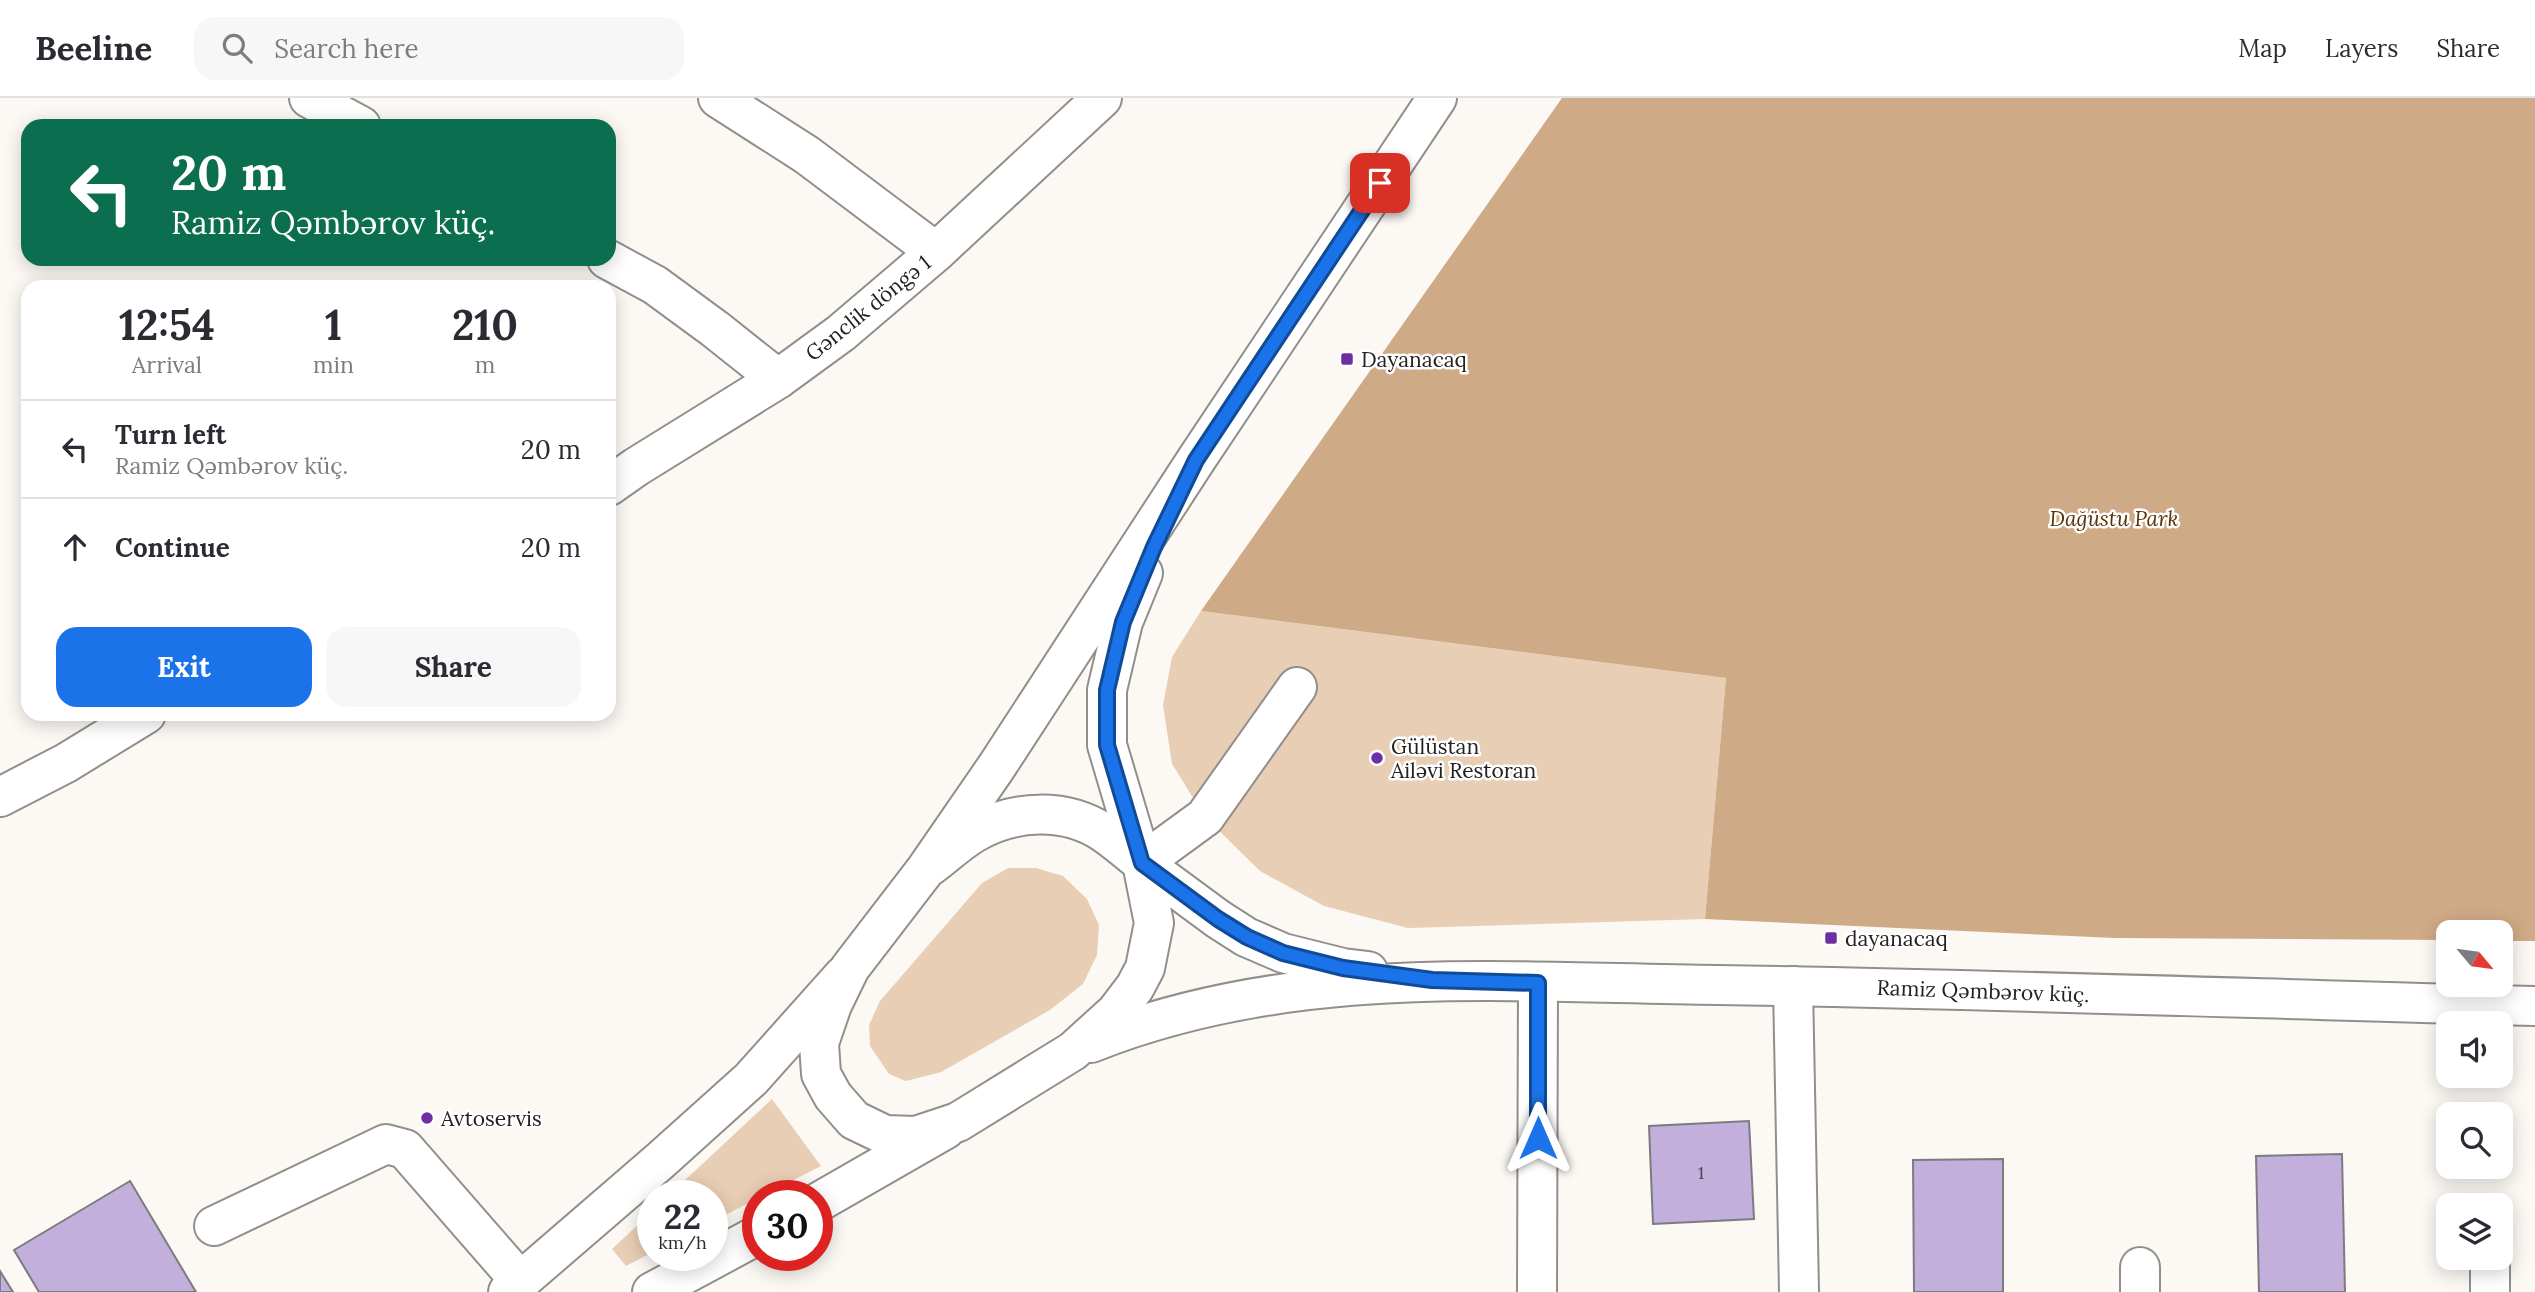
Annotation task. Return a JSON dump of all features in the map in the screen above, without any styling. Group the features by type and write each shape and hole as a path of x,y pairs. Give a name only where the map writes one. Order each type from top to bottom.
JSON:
{"main road":[{"path":"309,98 348,119"},
{"path":"718,98 807,155 936,252"},
{"name":"Gənclik döngə 1","path":"618,466 778,379 841,334 936,252 1102,98"},
{"path":"214,1226 386,1144 405,1149 514,1287 751,1079 850,968 926,869 997,766 1196,460 1437,98"},
{"path":"616,264 655,285 778,379"},
{"path":"833,1194 958,1122 1073,1051 1116,1012 1135,987 1145,968 1154,923 1142,863 1107,745 1107,690 1123,622 1154,547 1196,460"},
{"path":"1142,863 1205,817 1297,687"},
{"path":"0,797 66,763 135,721"},
{"path":"926,869 975,833 1010,818 1041,814 1071,817 1102,831 1218,919 1247,937 1283,953 1343,968 1432,980"},
{"path":"850,968 832,1006 819,1043 821,1074 833,1096 854,1121 885,1135 916,1136 958,1122"},
{"path":"1073,1051 1140,1026 1213,1005 1324,987 1432,980"},
{"name":"Ramiz Qəmbərov küç.","path":"1432,980 1793,986 2535,1006"},
{"path":"1537,1292 1538,983"},
{"path":"1793,986 1799,1292"},
{"path":"652,1292 742,1244"},
{"path":"2490,1270 2490,1292"}],"shaded area":[{"path":"1201,611 1726,678 1705,919 1408,928 1324,906 1260,871 1205,817 1172,764 1163,705 1172,657"},
{"path":"1008,868 1036,868 1063,876 1087,899 1099,925 1097,955 1083,984 1050,1010 941,1072 906,1081 889,1074 870,1046 869,1025 880,1001 982,883"},
{"path":"772,1099 821,1166 793,1180 742,1180 742,1206 728,1214 728,1180 685,1180"},
{"path":"637,1226 637,1260 626,1266 612,1249"}],"green space":[{"name":"Dağüstu Park","path":"1562,98 2535,98 2535,941 2513,941 2513,920 2436,920 2436,940 2115,938 1705,919 1726,678 1201,611"}],"building":[{"path":"1749,1121 1754,1219 1653,1224 1649,1126"},
{"path":"2342,1154 2345,1292 2259,1292 2256,1156"},
{"path":"2003,1159 2003,1292 1914,1292 1913,1160"},
{"path":"130,1181 196,1292 39,1292 14,1250"},
{"path":"0,1271 13,1292 0,1292"}],"place":[{"name":"Dayanacaq","path":"1347,359"},
{"name":"Gülüstan Ailəvi Restoran","path":"1377,758"},
{"name":"dayanacaq","path":"1831,938"},
{"name":"Avtoservis","path":"427,1118"}],"route":[{"path":"1380,183 1196,460 1154,547 1123,622 1107,690 1107,745 1142,863 1247,937 1283,953 1343,968 1432,980 1538,983 1538,1138"}]}
